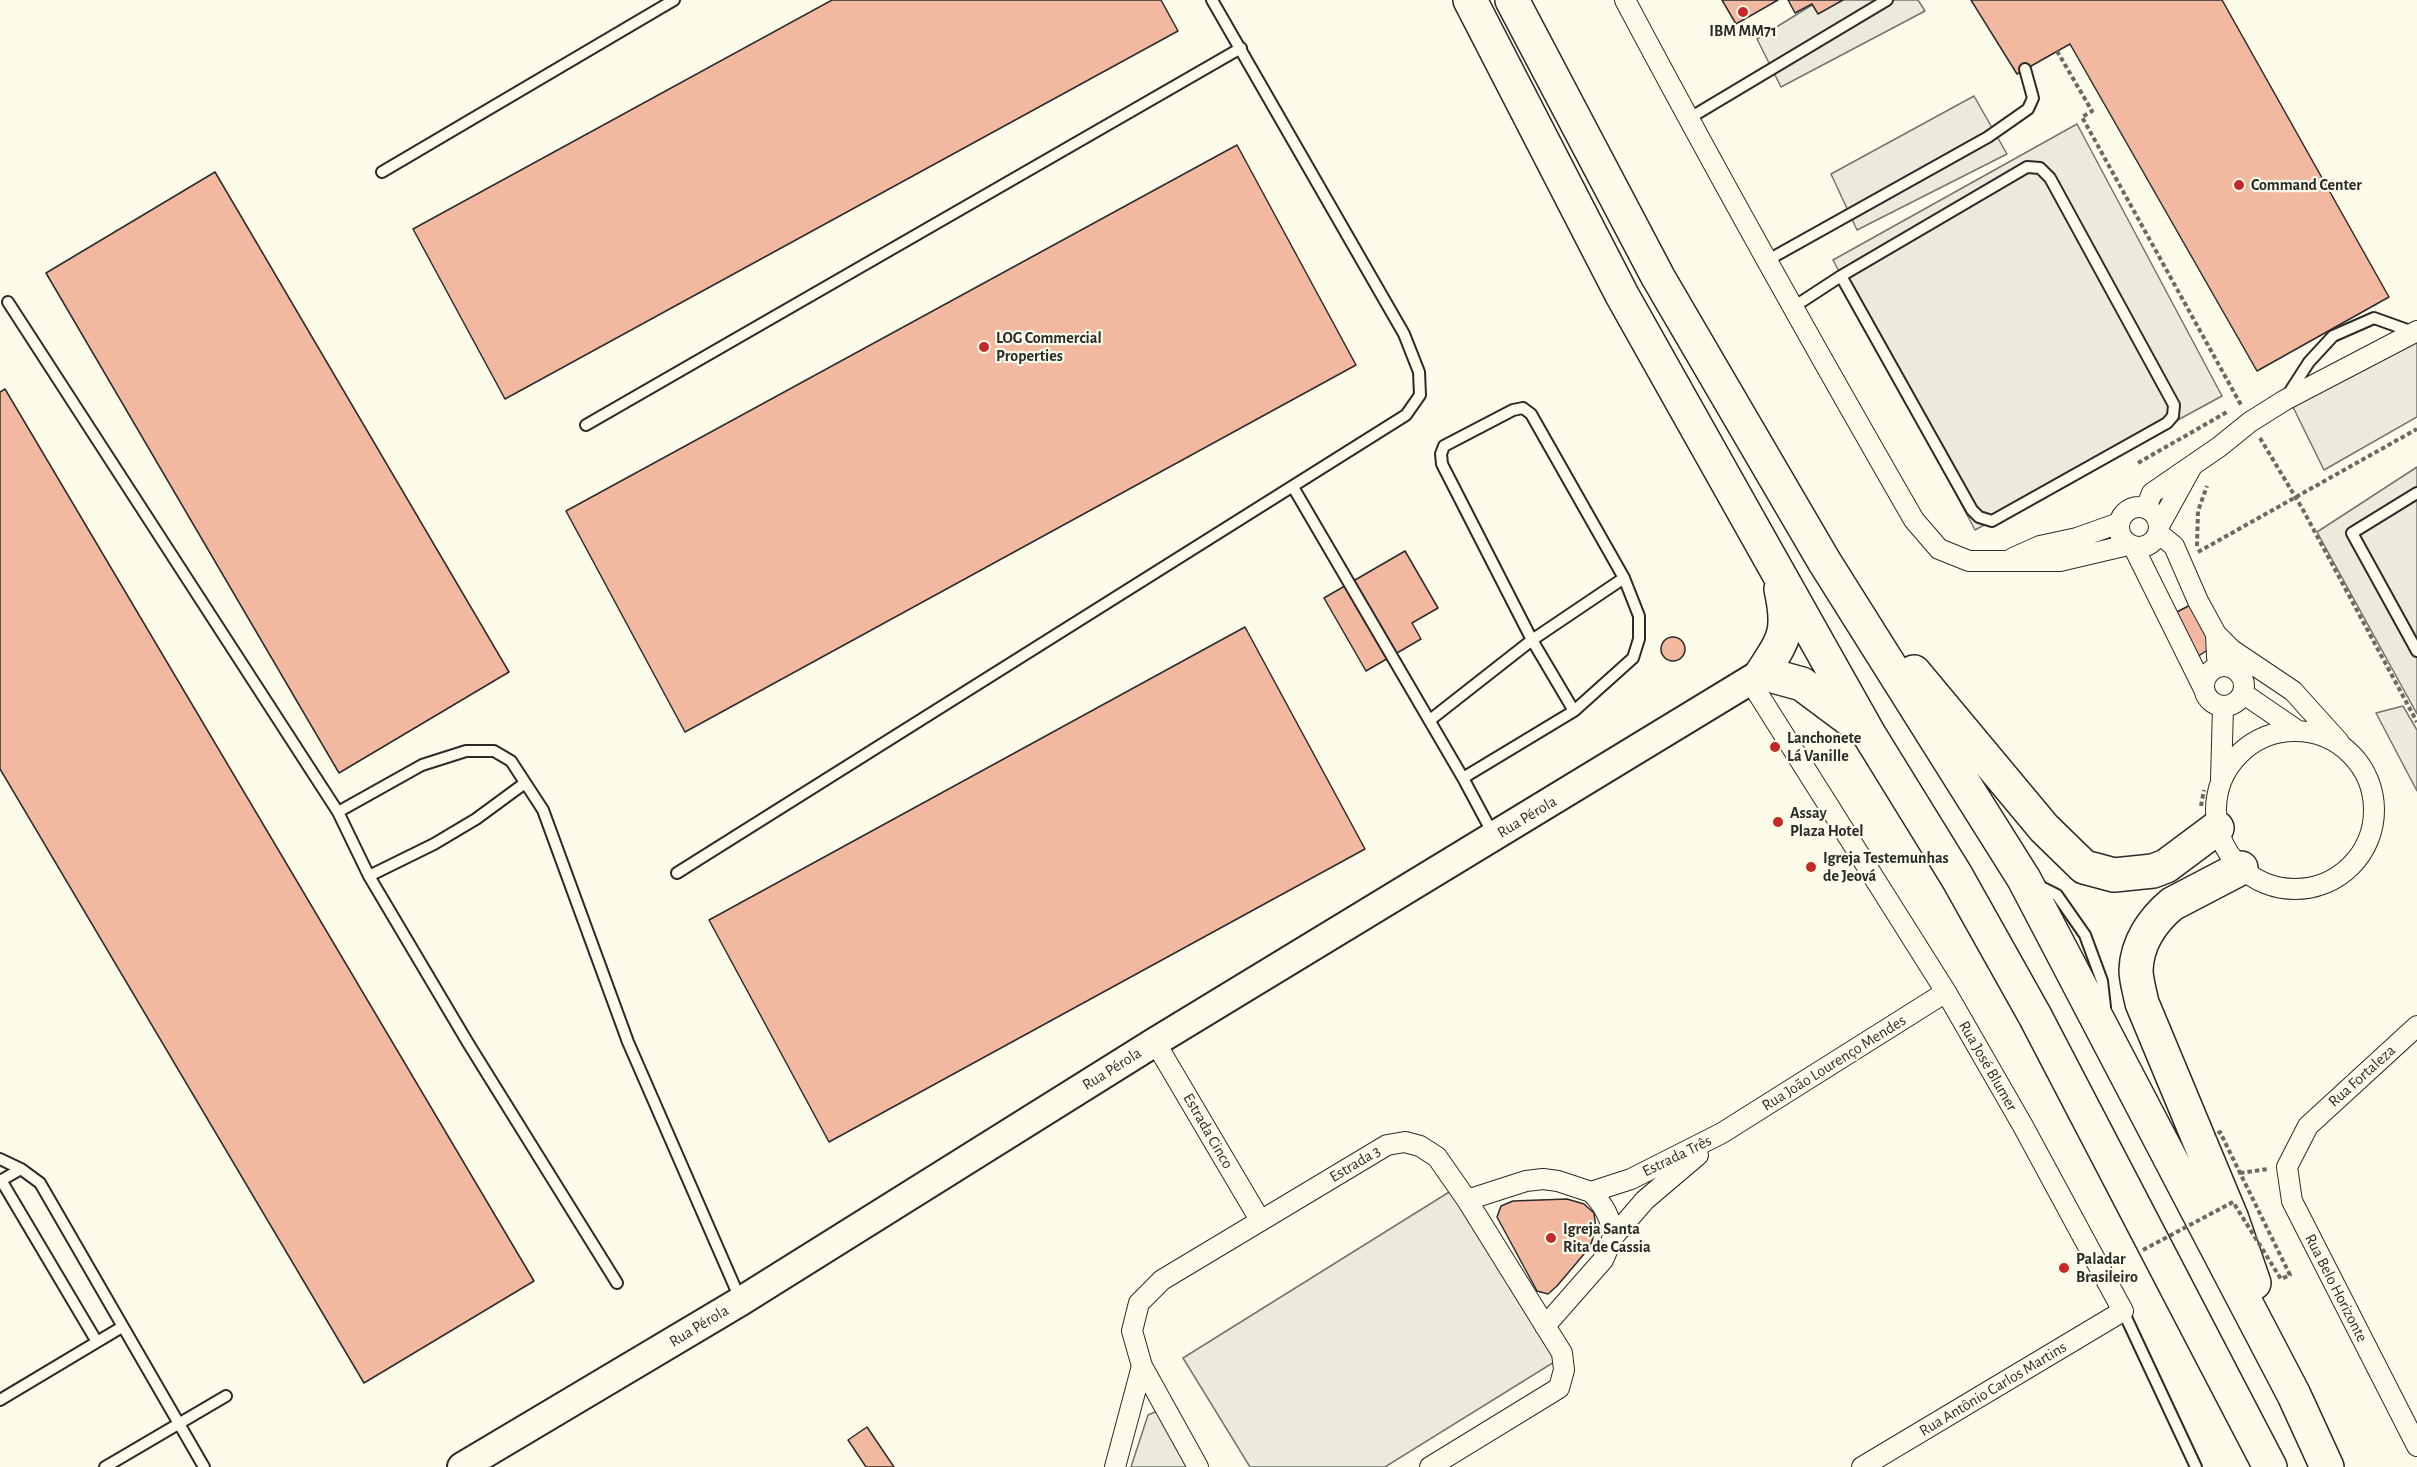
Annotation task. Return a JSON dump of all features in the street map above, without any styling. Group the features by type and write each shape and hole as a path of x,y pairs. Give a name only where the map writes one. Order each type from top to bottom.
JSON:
{"highway":[{"path":"1470,0 1622,295 1768,558 1870,736 1957,876 2035,1016 2270,1467"},
{"path":"1512,0 1658,277 1824,561 2024,879 2294,1395 2327,1467"},
{"path":"1768,558 1786,611 1786,631 1779,646 1756,677 1802,684 1870,736"},
{"path":"1824,561 2044,828 2084,867 2114,875 2153,871 2166,866 2208,822"},
{"path":"2241,868 2172,904 2163,912 2146,933 2136,970 2142,1003 2232,1218 2294,1395"}],"street":[{"path":"1625,0 1792,308 1914,520 1939,549 1970,561 2060,561 2146,546 2152,543 2193,465"},
{"path":"2146,508 2152,493 2250,422 2285,400 2415,332"},
{"path":"2204,689 2206,676 2211,671 2224,666 2237,670 2244,680 2244,694 2236,704 2223,707 2211,701 2204,689 2131,547 2120,536 2121,517 2132,508 2146,508 2155,516 2159,530 2174,546 2198,602 2216,634 2232,650 2293,691 2362,767 2372,790 2374,816 2368,840 2355,862 2336,878 2312,888 2295,889 2263,882 2241,868 2208,822 2217,800 2213,783 2223,707"},
{"path":"2008,561 2040,546 2077,538 2119,523"},
{"path":"2216,634 2217,657 2230,667"},
{"name":"Rua Pérola","path":"462,1467 741,1301 1155,1042 1756,677"},
{"name":"Rua José Blumer","path":"1756,677 1946,992 2023,1126 2124,1311"},
{"path":"2244,694 2298,731"},
{"path":"2213,783 2252,744 2274,734 2298,731 2323,735 2345,748"},
{"name":"Rua João Lourenço Mendes","path":"1722,1133 1946,992"},
{"name":"Rua Fortaleza","path":"2308,1126 2417,1026"},
{"name":"Estrada Cinco","path":"1155,1042 1260,1220"},
{"name":"Rua Belo Horizonte","path":"2308,1126 2287,1167 2292,1201 2417,1446"},
{"name":"Estrada Três","path":"1591,1192 1660,1166 1722,1133"},
{"name":"Estrada Três","path":"1545,1326 1603,1260 1613,1237 1645,1200 1722,1133"},
{"name":"Estrada 3","path":"1198,1467 1142,1366 1132,1331 1139,1303 1162,1280 1260,1220 1387,1145 1405,1142 1420,1146 1437,1157 1467,1200 1562,1353 1564,1370 1559,1388 1430,1467"},
{"path":"1467,1200 1526,1181 1543,1179 1558,1181 1591,1192 1602,1203 1611,1222 1613,1237"},
{"name":"Rua Antônio Carlos Martins","path":"1862,1467 2124,1311"},
{"path":"1114,1467 1142,1366"}],"lane":[{"path":"382,172 674,0"},
{"path":"676,873 1406,415 1420,395 1419,372 1404,334 1212,0"},
{"path":"1688,119 1887,0"},
{"path":"586,425 1241,48"},
{"path":"1768,260 1988,137 2028,109 2033,98 2025,69"},
{"path":"1792,308 1841,276 2027,167 2040,168 2050,178 2174,405 2174,416 2167,423 1992,522 1979,517 1972,510 1841,276"},
{"path":"9,302 338,812 369,876 468,1043 617,1283"},
{"path":"2285,400 2309,362 2333,336 2374,318 2415,332"},
{"path":"1463,778 1574,711 1633,658 1639,639 1639,616 1624,578 1531,414 1523,408 1513,410 1444,446 1442,464 1532,640 1574,711"},
{"path":"1293,487 1430,720 1494,837"},
{"path":"2417,493 2352,534 2417,651"},
{"path":"1430,720 1532,640 1624,578"},
{"path":"338,812 422,765 466,751 494,751 511,762 543,810 628,1042 741,1301"},
{"path":"369,876 434,844 476,819 525,783"},
{"path":"0,1159 40,1182 204,1467"},
{"path":"21,1169 1,1181 97,1342"},
{"name":"Rua José Blumer","path":"2124,1311 2196,1467"},
{"path":"0,1400 122,1327"},
{"path":"105,1467 226,1396"}],"path":[{"path":"2057,51 2092,111 2082,117 2250,422 2296,498 2417,722"},
{"path":"2138,463 2240,404"},
{"path":"2197,552 2417,429"},
{"path":"2202,563 2197,552 2198,511 2208,483"},
{"path":"2208,822 2213,783"},
{"path":"2143,1250 2233,1202 2281,1280 2290,1275 2220,1132 2215,1136"}],"shaded area":[{"path":"1820,0 1918,0 1925,11 1781,87 1757,39"},
{"path":"1974,96 2007,154 1857,230 1831,174"},
{"path":"2077,124 2222,396 1975,530 1833,260"},
{"path":"2417,335 2417,417 2324,470 2290,401"},
{"path":"2417,467 2417,714 2317,532"},
{"path":"2403,706 2417,730 2417,791 2376,713"},
{"path":"1454,1189 1559,1359 1385,1467 1250,1467 1183,1358"},
{"path":"1155,1412 1163,1415 1192,1467 1131,1467 1148,1415"}],"building":[{"path":"832,0 1161,0 1178,31 505,399 413,229"},
{"name":"IBM MM71","path":"1722,0 1778,0 1736,24"},
{"name":"IBM MM71","path":"1788,0 1843,0 1818,14 1812,4 1795,13"},
{"name":"Command Center","path":"1971,0 2222,0 2389,297 2257,371 2070,44 2017,74"},
{"path":"1237,145 1356,365 685,732 566,511"},
{"path":"215,172 509,672 339,773 46,273"},
{"path":"5,389 534,1281 364,1383 0,769 0,392"},
{"path":"1405,551 1438,608 1412,623 1421,639 1366,671 1324,598"},
{"path":"2198,601 2221,641 2194,659 2171,615"},
{"path":"1245,627 1365,849 829,1142 709,920"},
{"path":"1673,637 1678,638 1684,644 1684,654 1678,660 1673,661 1668,660 1662,654 1661,649 1662,644 1668,638"},
{"name":"Igreja Santa Rita de Cassia","path":"1567,1199 1584,1204 1594,1213 1596,1228 1590,1247 1548,1294 1537,1291 1497,1217 1501,1206 1513,1201"},
{"path":"867,1427 894,1467 866,1467 848,1440"}],"place":[{"name":"IBM MM71","path":"1743,12"},
{"name":"Command Center","path":"2239,185"},
{"name":"LOG Commercial Properties","path":"984,347"},
{"name":"Lanchonete Lá Vanille","path":"1775,747"},
{"name":"Assay Plaza Hotel","path":"1778,822"},
{"name":"Igreja Testemunhas de Jeová","path":"1811,867"},
{"name":"Igreja Santa Rita de Cassia","path":"1551,1238"},
{"name":"Paladar Brasileiro","path":"2064,1268"}]}
